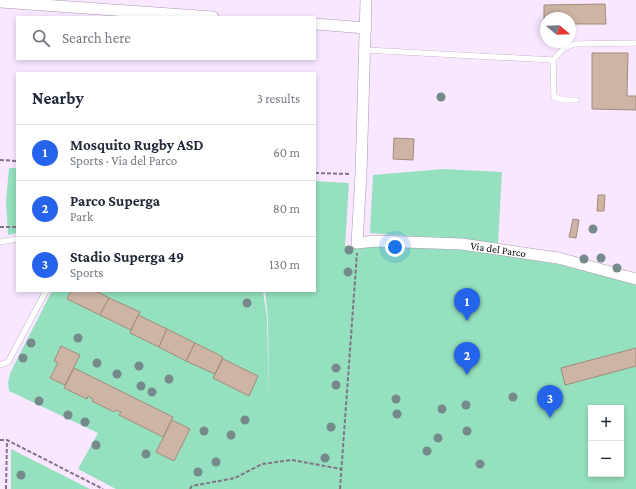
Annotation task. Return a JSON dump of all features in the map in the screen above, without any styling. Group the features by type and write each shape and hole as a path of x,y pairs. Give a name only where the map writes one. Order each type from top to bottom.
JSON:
{"street":[{"path":"357,243 361,174 366,0"},
{"path":"0,2 199,16"},
{"path":"316,24 366,28"},
{"name":"Via del Parco","path":"357,243 376,240 462,244 558,258 636,279"}],"lane":[{"path":"577,100 564,100 554,97 553,60 563,49 574,44 636,43"},
{"path":"365,50 553,60"},
{"path":"0,242 16,239"},
{"path":"0,365 8,362 45,292"}],"path":[{"path":"0,160 16,161"},
{"path":"316,172 361,174"},
{"path":"0,227 16,227"},
{"path":"340,489 357,243"},
{"path":"0,440 7,440 103,489"},
{"path":"6,489 7,440"},
{"path":"190,489 192,486 235,478 262,464 292,460 341,469"}],"green space":[{"path":"9,168 16,168 16,233 8,235 6,202"},
{"path":"443,169 502,172 498,243 370,233 373,175"},
{"path":"316,181 349,183 345,246 461,249 564,265 636,283 636,489 116,489 78,469 98,433 9,391 8,382 11,371 51,292 263,292 267,318 269,403 268,320 265,292 316,292"},
{"path":"11,449 90,489 11,489"}],"building":[{"path":"605,4 606,24 576,24 576,12 544,12 544,5"},
{"path":"592,53 628,53 627,96 636,96 636,110 592,109"},
{"path":"394,138 414,139 413,160 393,159"},
{"path":"598,195 605,195 604,211 597,211"},
{"path":"573,219 579,220 576,238 569,237"},
{"path":"70,292 98,292 109,298 100,315 67,299"},
{"path":"109,298 140,312 131,330 100,315"},
{"path":"138,315 167,329 159,347 130,333"},
{"path":"167,329 195,343 186,361 159,347"},
{"path":"195,343 223,357 215,374 186,361"},
{"path":"61,346 80,355 65,385 50,378 58,363 54,361"},
{"path":"636,348 636,366 565,385 561,368"},
{"path":"223,359 258,376 249,396 213,378"},
{"path":"74,368 173,417 163,437 119,415 121,412 116,410 114,412 92,401 93,399 88,396 87,399 64,388"},
{"path":"172,420 190,429 174,461 156,452"}],"place":[{"name":"Mosquito Rugby ASD","path":"467,321"},
{"name":"Parco Superga","path":"467,375"},
{"name":"Stadio Superga 49","path":"550,418"}]}
